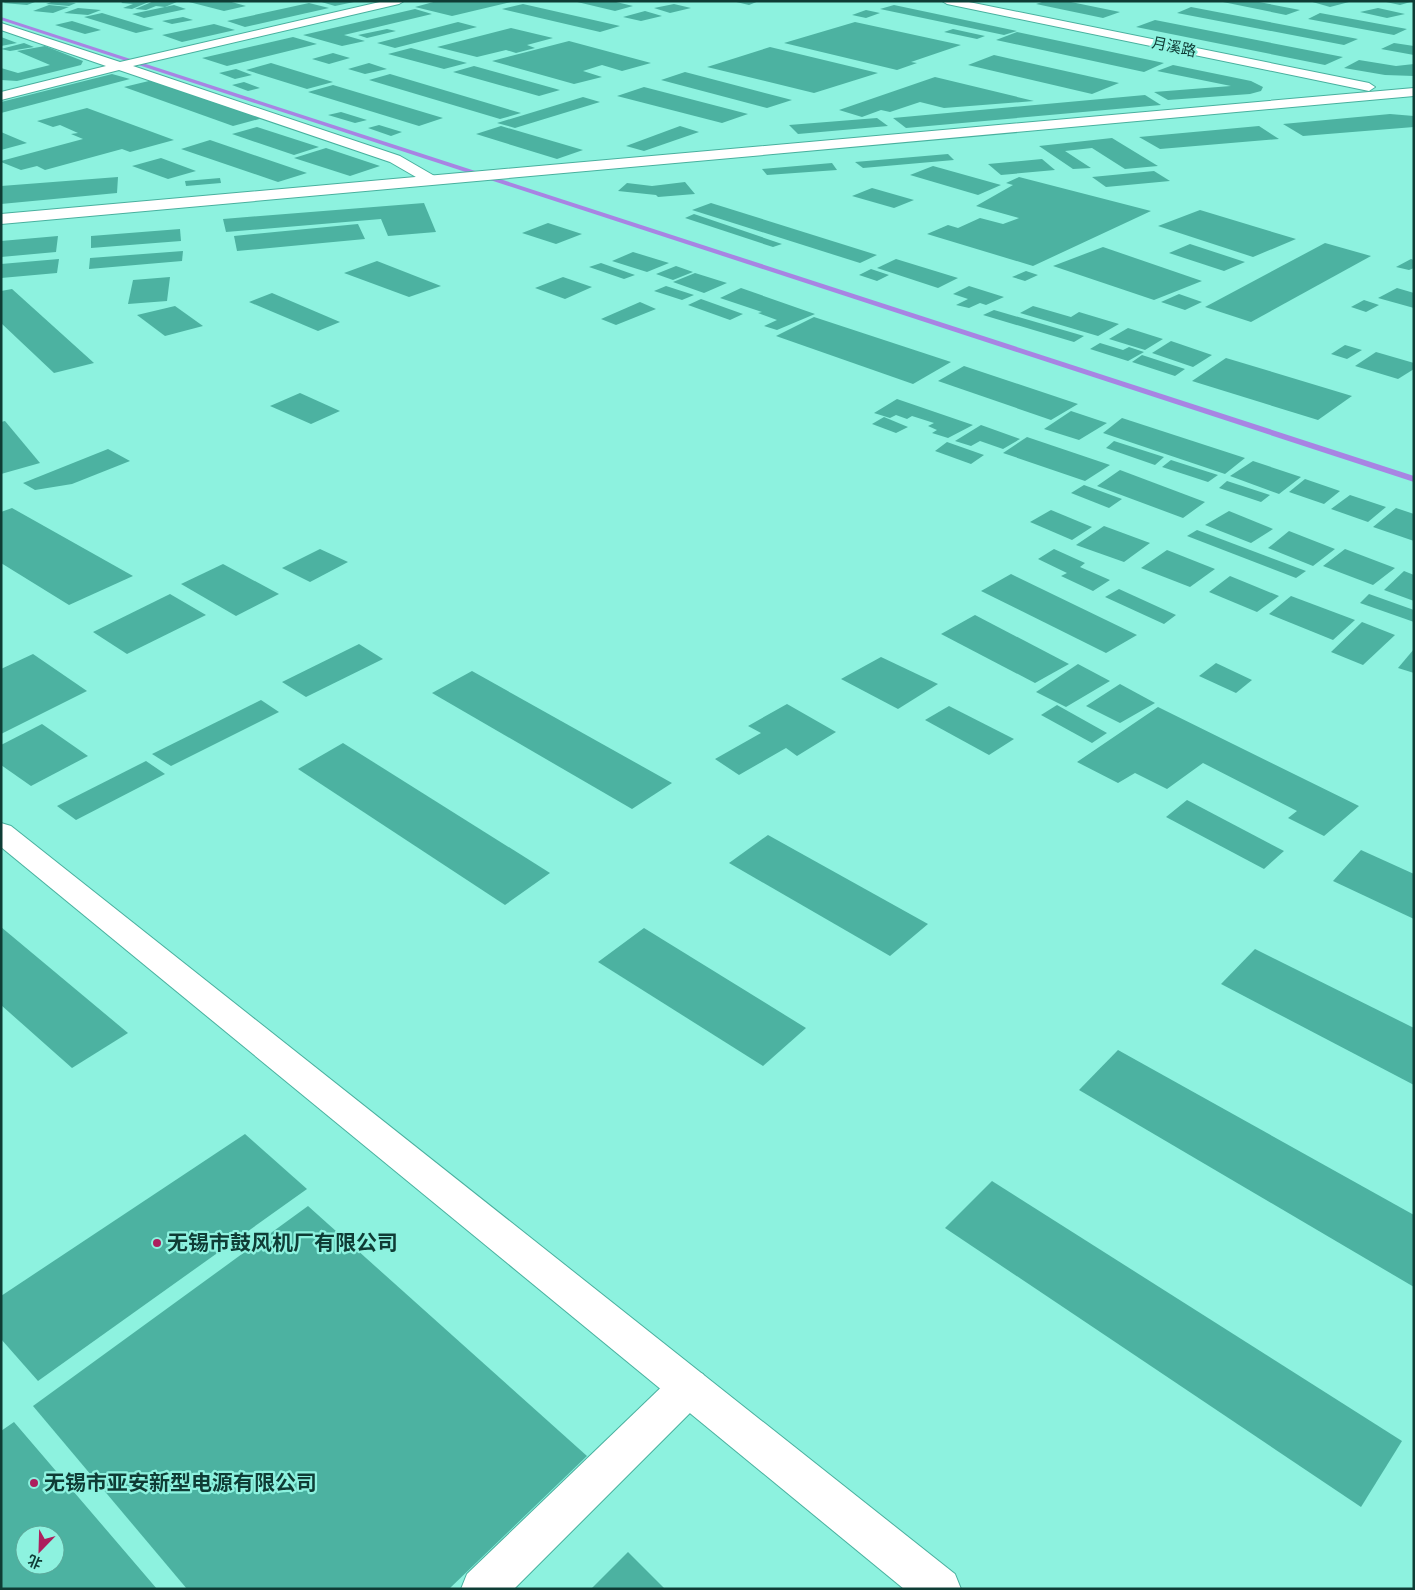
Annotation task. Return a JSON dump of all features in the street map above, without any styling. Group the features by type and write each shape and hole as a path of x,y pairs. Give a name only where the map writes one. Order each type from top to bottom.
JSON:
{"street":[{"path":"1,96 124,65 399,1"},
{"name":"月溪路","path":"947,1 1409,94"},
{"path":"1,26 124,65 395,159 432,181"},
{"path":"1,219 1409,94"},
{"path":"1,832 939,1589"},
{"path":"483,1589 689,1387"}],"building":[{"path":"7,1 35,2 27,5 3,3"},
{"path":"54,1 76,3 69,6 46,4"},
{"path":"124,1 151,1 132,9 123,8 133,4 121,3"},
{"path":"154,1 179,1 165,7 156,6 146,10 135,9"},
{"path":"228,1 246,6 224,11 189,2"},
{"path":"318,1 353,1 354,2 335,6"},
{"path":"437,1 511,2 452,16 415,7"},
{"path":"573,1 612,1 633,6 615,11"},
{"path":"732,1 759,1 749,5"},
{"path":"1045,1 1066,1 1120,12 1103,18 1036,4"},
{"path":"1218,1 1254,1 1300,10 1286,15"},
{"path":"1309,1 1349,1 1349,2 1330,7"},
{"path":"1386,1 1414,1 1400,5 1386,2"},
{"path":"309,3 329,8 245,27 227,21"},
{"path":"523,4 620,26 600,32 502,9"},
{"path":"674,4 691,8 670,13 654,8"},
{"path":"49,5 69,7 53,13 33,11"},
{"path":"174,5 186,9 144,18 132,14"},
{"path":"894,5 1017,31 1004,35 880,9"},
{"path":"1191,7 1358,39 1344,45 1177,13"},
{"path":"78,8 101,10 88,15 64,13"},
{"path":"1378,8 1405,14 1387,18 1360,12"},
{"path":"415,9 432,14 344,35 365,41 342,46 303,35"},
{"path":"866,10 880,13 866,18 852,15"},
{"path":"645,11 662,16 641,21 623,17"},
{"path":"102,13 154,29 136,33 84,17"},
{"path":"1320,13 1407,29 1394,35 1308,19"},
{"path":"183,17 193,20 172,24 162,21"},
{"path":"1155,20 1343,57 1325,65 1136,27"},
{"path":"72,21 101,30 85,34 55,25"},
{"path":"458,22 477,27 395,48 377,43"},
{"path":"855,22 961,45 911,62 917,63 897,70 784,43"},
{"path":"214,24 235,30 182,42 162,35"},
{"path":"511,28 553,38 527,45 535,48 516,53 506,50 477,57 437,47"},
{"path":"387,29 396,31 367,38 358,35"},
{"path":"953,29 985,36 977,39 944,32"},
{"path":"1017,32 1164,63 1144,72 996,40"},
{"path":"1,37 17,43 1,46"},
{"path":"293,37 317,44 227,66 202,58"},
{"path":"569,41 651,63 622,71 602,65 583,71 602,77 574,84 492,61"},
{"path":"24,43 34,47 10,51 1,49"},
{"path":"1394,43 1414,46 1414,55 1381,49"},
{"path":"45,46 83,61 81,65 17,81 1,80 1,68 18,73 50,65 17,51"},
{"path":"770,47 878,73 814,93 707,67"},
{"path":"411,48 467,63 444,69 388,54"},
{"path":"333,53 350,58 329,64 312,59"},
{"path":"994,55 1119,83 1092,94 968,65"},
{"path":"1359,60 1396,66 1414,64 1414,76 1385,75 1344,68"},
{"path":"271,63 333,82 307,89 246,70"},
{"path":"369,63 387,69 365,74 348,69"},
{"path":"1173,65 1251,81 1263,87 1261,91 1250,94 1168,100 1154,92 1231,86 1157,71"},
{"path":"474,66 560,90 539,96 453,72"},
{"path":"236,69 252,75 235,79 219,73"},
{"path":"685,72 792,100 767,108 661,80"},
{"path":"112,74 130,79 1,113 1,102"},
{"path":"390,74 521,113 500,119 369,80"},
{"path":"935,77 1034,101 944,108 920,102 890,112 881,110 862,117 839,110"},
{"path":"153,80 263,118 233,126 124,87"},
{"path":"244,82 260,88 248,91 232,85"},
{"path":"333,85 443,118 419,126 308,92"},
{"path":"644,87 748,114 722,123 617,96"},
{"path":"1145,95 1161,105 906,128 893,118"},
{"path":"583,97 600,102 515,128 497,123"},
{"path":"87,108 174,140 130,152 122,149 45,170 37,166 21,170 1,162 83,139 71,134 78,133 60,125 53,127 37,121"},
{"path":"341,112 367,120 355,123 328,115"},
{"path":"1390,114 1414,116 1414,127 1303,136 1283,124"},
{"path":"877,118 888,126 798,134 789,125"},
{"path":"379,125 402,132 391,136 368,128"},
{"path":"501,126 583,150 557,159 476,134"},
{"path":"680,126 699,132 644,151 626,146"},
{"path":"1259,126 1279,139 1160,149 1139,137"},
{"path":"257,127 319,147 294,155 232,134"},
{"path":"1,132 27,143 1,150"},
{"path":"1112,138 1158,166 1125,169 1092,148 1065,151 1091,168 1073,169 1039,146"},
{"path":"210,140 307,173 278,182 181,149"},
{"path":"326,148 380,166 350,176 294,158"},
{"path":"948,154 954,160 863,168 855,162"},
{"path":"161,158 196,171 168,179 132,166"},
{"path":"1042,159 1055,170 1001,175 988,164"},
{"path":"832,163 837,170 767,175 762,169"},
{"path":"933,166 1001,185 978,195 910,175"},
{"path":"1154,171 1170,181 1106,187 1092,177"},
{"path":"118,177 117,193 1,204 1,186"},
{"path":"1019,177 1151,211 1033,266 927,234 948,225 958,228 980,218 1003,224 1019,218 976,206 1013,185 1006,183"},
{"path":"220,178 221,183 186,186 185,181"},
{"path":"685,182 695,194 658,197 656,195 618,191 627,183 652,186"},
{"path":"872,188 914,200 894,208 852,196"},
{"path":"424,203 436,232 388,236 381,219 226,232 223,219"},
{"path":"711,203 877,255 860,263 692,210"},
{"path":"1200,210 1296,239 1253,257 1158,226"},
{"path":"694,214 782,244 773,247 685,218"},
{"path":"548,223 582,234 556,244 522,233"},
{"path":"358,224 365,239 237,251 234,236"},
{"path":"180,229 181,241 91,248 91,236"},
{"path":"58,236 56,252 1,257 1,241"},
{"path":"1325,243 1371,256 1251,322 1205,307"},
{"path":"1190,244 1245,262 1224,271 1169,253"},
{"path":"1103,247 1202,281 1154,300 1053,266"},
{"path":"183,251 182,261 89,269 90,258"},
{"path":"633,252 669,263 647,272 612,261"},
{"path":"59,259 57,273 1,278 1,264"},
{"path":"896,259 958,278 938,288 877,268"},
{"path":"1411,259 1414,260 1414,268 1409,270 1396,267"},
{"path":"377,261 441,286 409,297 344,273"},
{"path":"601,263 635,275 624,279 589,267"},
{"path":"676,266 693,272 673,280 656,274"},
{"path":"871,269 889,275 877,281 859,275"},
{"path":"1026,271 1038,275 1025,281 1012,277"},
{"path":"695,273 727,283 704,293 673,282"},
{"path":"170,277 167,301 128,304 133,280"},
{"path":"563,277 592,287 565,299 535,288"},
{"path":"666,286 694,295 682,300 654,291"},
{"path":"969,286 1004,297 986,305 980,303 969,308 956,305 968,299 953,294"},
{"path":"741,288 815,314 777,330 764,326 777,320 758,313 762,312 720,298"},
{"path":"1397,288 1414,293 1414,308 1378,298"},
{"path":"12,289 94,363 54,373 1,323 1,291"},
{"path":"272,293 340,322 318,331 249,302"},
{"path":"1179,294 1202,302 1185,310 1161,302"},
{"path":"701,299 743,314 730,320 688,305"},
{"path":"1364,300 1379,305 1366,312 1351,307"},
{"path":"640,302 656,309 616,325 601,319"},
{"path":"175,306 203,326 165,336 137,315"},
{"path":"1033,306 1071,317 1079,312 1119,324 1098,336 1020,313"},
{"path":"994,310 1084,336 1074,342 983,315"},
{"path":"814,317 951,362 913,384 776,336"},
{"path":"1128,328 1163,339 1145,350 1109,339"},
{"path":"1171,341 1212,355 1193,367 1152,353"},
{"path":"1100,343 1123,350 1129,347 1144,352 1128,361 1090,349"},
{"path":"1345,345 1362,350 1347,359 1331,354"},
{"path":"1376,352 1414,363 1414,369 1398,379 1355,366"},
{"path":"1142,355 1185,369 1175,376 1132,362"},
{"path":"1226,358 1352,396 1318,420 1192,381"},
{"path":"964,366 1078,404 1051,420 938,381"},
{"path":"300,393 340,411 311,424 270,406"},
{"path":"897,399 973,425 948,438 932,433 937,430 928,426 934,423 912,416 907,419 896,415 890,418 874,413"},
{"path":"1071,411 1107,423 1079,440 1044,429"},
{"path":"884,417 908,427 896,433 872,424"},
{"path":"1122,418 1245,458 1225,474 1103,433"},
{"path":"5,421 40,463 1,474 1,422"},
{"path":"981,425 1020,439 1003,449 980,441 971,446 955,441"},
{"path":"1027,437 1110,465 1085,481 1003,453"},
{"path":"1114,441 1164,457 1155,465 1106,448"},
{"path":"947,442 984,455 971,464 935,451"},
{"path":"108,449 130,461 72,484 35,490 23,483"},
{"path":"1171,460 1218,475 1208,482 1162,467"},
{"path":"1253,461 1301,477 1279,494 1230,476"},
{"path":"1120,470 1205,502 1183,518 1097,486"},
{"path":"1305,479 1340,491 1324,504 1289,492"},
{"path":"1227,481 1270,495 1261,502 1219,488"},
{"path":"1084,485 1122,499 1109,508 1071,493"},
{"path":"1350,495 1386,507 1368,522 1331,509"},
{"path":"12,508 133,576 69,605 1,563 1,512"},
{"path":"1396,508 1414,514 1414,541 1373,527"},
{"path":"1051,510 1092,527 1072,540 1030,522"},
{"path":"1229,511 1273,529 1251,543 1205,525"},
{"path":"1104,526 1150,543 1124,562 1076,545"},
{"path":"1197,530 1306,571 1296,578 1187,536"},
{"path":"1289,531 1335,549 1313,566 1268,548"},
{"path":"320,549 348,562 310,582 282,568"},
{"path":"1054,549 1085,563 1080,567 1110,580 1093,591 1061,576 1067,573 1038,559"},
{"path":"1345,549 1395,568 1373,585 1323,566"},
{"path":"1167,550 1215,569 1190,587 1141,568"},
{"path":"223,564 279,594 236,616 181,584"},
{"path":"1404,571 1414,575 1414,601 1384,590"},
{"path":"1011,574 1137,635 1106,653 981,591"},
{"path":"1230,576 1279,596 1257,612 1209,592"},
{"path":"1119,589 1176,615 1164,624 1105,597"},
{"path":"170,594 206,615 127,654 93,632"},
{"path":"1369,594 1414,610 1414,622 1360,603"},
{"path":"1291,596 1355,620 1333,640 1269,614"},
{"path":"975,615 1069,664 1035,683 941,634"},
{"path":"1362,622 1395,635 1363,665 1331,652"},
{"path":"359,644 383,659 306,697 282,682"},
{"path":"1414,649 1414,673 1398,668"},
{"path":"33,654 87,691 1,734 1,669"},
{"path":"881,657 938,684 898,709 841,679"},
{"path":"1216,663 1252,680 1236,693 1199,676"},
{"path":"1078,664 1110,681 1066,707 1036,692"},
{"path":"472,671 672,783 632,809 432,693"},
{"path":"1120,684 1155,703 1120,723 1086,706"},
{"path":"261,700 279,712 171,766 152,754"},
{"path":"787,704 836,732 797,756 786,748 739,775 715,759 761,733 748,726"},
{"path":"1057,705 1107,733 1092,743 1041,715"},
{"path":"949,706 1014,739 989,755 925,720"},
{"path":"1158,707 1359,806 1324,836 1288,818 1297,811 1203,763 1167,789 1135,773 1118,783 1077,762"},
{"path":"42,724 88,756 31,786 1,765 1,745"},
{"path":"343,743 550,873 505,905 298,769"},
{"path":"146,761 165,774 76,820 57,806"},
{"path":"1187,800 1284,851 1264,869 1166,817"},
{"path":"768,835 928,924 890,956 729,863"},
{"path":"1361,850 1414,874 1414,919 1333,881"},
{"path":"1,927 128,1033 72,1068 1,1005"},
{"path":"644,928 806,1028 763,1066 598,962"},
{"path":"1255,949 1414,1028 1414,1085 1221,984"},
{"path":"1118,1050 1414,1215 1414,1287 1079,1090"},
{"name":"无锡市鼓风机厂有限公司","path":"245,1134 307,1189 38,1381 1,1339 1,1296"},
{"path":"992,1181 1402,1441 1361,1507 945,1228"},
{"path":"308,1206 587,1456 449,1589 187,1589 33,1406"},
{"name":"无锡市亚安新型电源有限公司","path":"14,1422 157,1589 1,1589 1,1431"},
{"path":"628,1552 665,1589 591,1589"}],"waterway":[{"path":"1,18 1414,479"}],"place":[{"name":"无锡市鼓风机厂有限公司","path":"157,1243"},
{"name":"无锡市亚安新型电源有限公司","path":"34,1483"}]}
